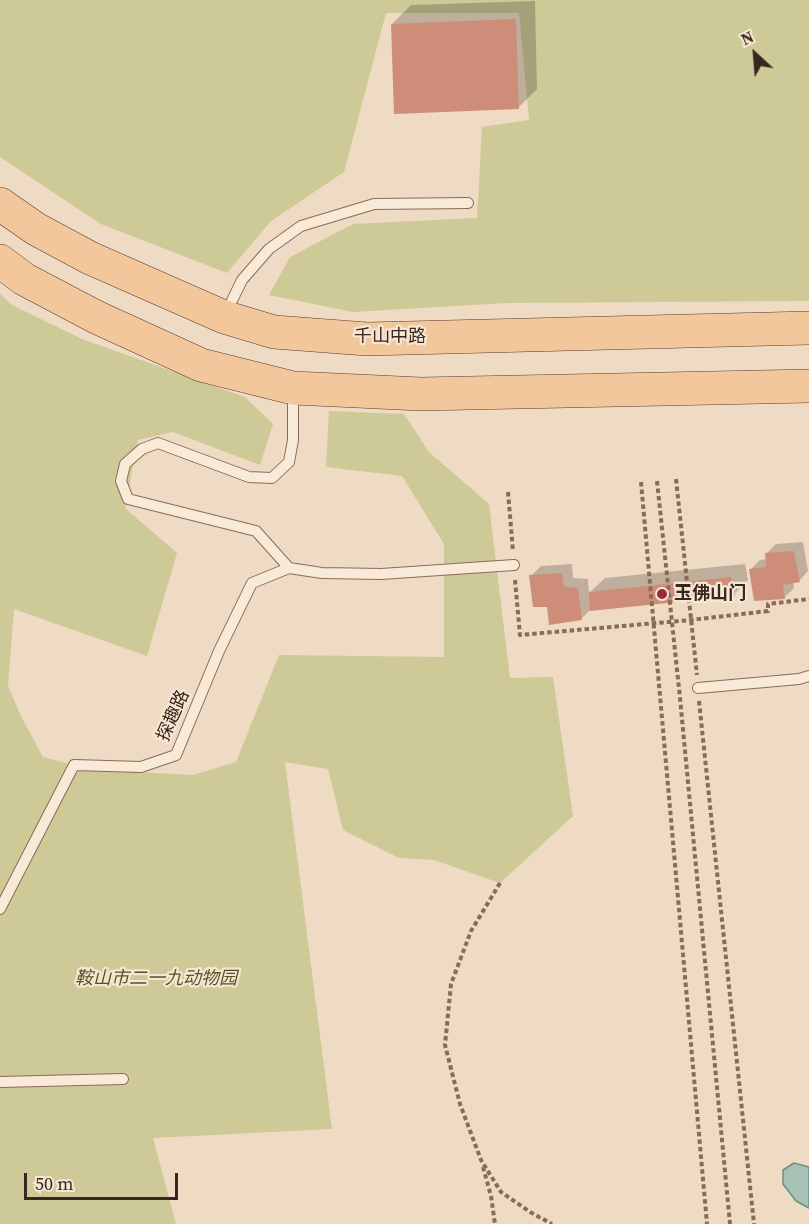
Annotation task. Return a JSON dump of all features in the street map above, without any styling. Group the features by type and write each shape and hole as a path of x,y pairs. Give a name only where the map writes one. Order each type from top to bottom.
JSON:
{"main road":[{"name":"千山中路","path":"0,204 36,228 90,258 224,317 274,332 367,339 809,328"},
{"path":"0,261 24,279 96,317 201,365 293,388 421,394 809,386"}],"lane":[{"path":"224,317 242,280 269,249 301,226 374,204 468,203"},
{"path":"293,388 293,440 290,462 272,478 249,477 158,443 142,449 125,464 121,481 128,499 256,531 289,568 322,573 381,574 514,565"},
{"name":"探趣路","path":"0,909 74,765 141,767 176,755 219,651 252,583 289,568"},
{"path":"698,688 799,679 809,676"},
{"path":"0,1082 123,1079"}],"path":[{"path":"676,479 754,1224"},
{"path":"657,481 730,1224"},
{"path":"641,482 707,1224"},
{"path":"508,492 520,635 768,611 768,604 809,599"},
{"path":"495,1224 491,1196 481,1160 460,1104 445,1045 451,984 471,931 500,884"},
{"path":"481,1160 501,1192 552,1224"}],"green space":[{"path":"0,0 809,0 809,301 506,303 353,312 269,295 290,257 353,224 477,218 482,127 529,120 519,13 386,13 344,172 271,221 227,273 101,224 0,157"},
{"name":"鞍山市二一九动物园","path":"0,294 12,305 82,339 245,397 273,424 260,465 173,432 138,440 125,508 177,553 147,656 14,609 8,686 43,757 92,770 193,775 236,762 279,655 444,657 444,544 402,476 326,467 329,411 404,414 429,452 489,504 510,678 553,677 573,816 500,883 434,860 399,858 343,830 328,769 285,762 332,1129 153,1138 176,1224 0,1224"}],"shaded area":[{"path":"794,1163 809,1167 809,1208 796,1201 783,1184 783,1170"}],"building":[{"path":"516,19 519,109 394,114 391,24"},
{"path":"794,551 800,582 783,585 785,599 754,601 749,569 766,567 765,553"},
{"path":"562,573 564,587 578,588 582,620 549,625 547,607 533,607 529,575"},
{"name":"玉佛山门","path":"731,577 735,596 590,611 589,592"}],"place":[{"name":"玉佛山门","path":"662,594"}]}
